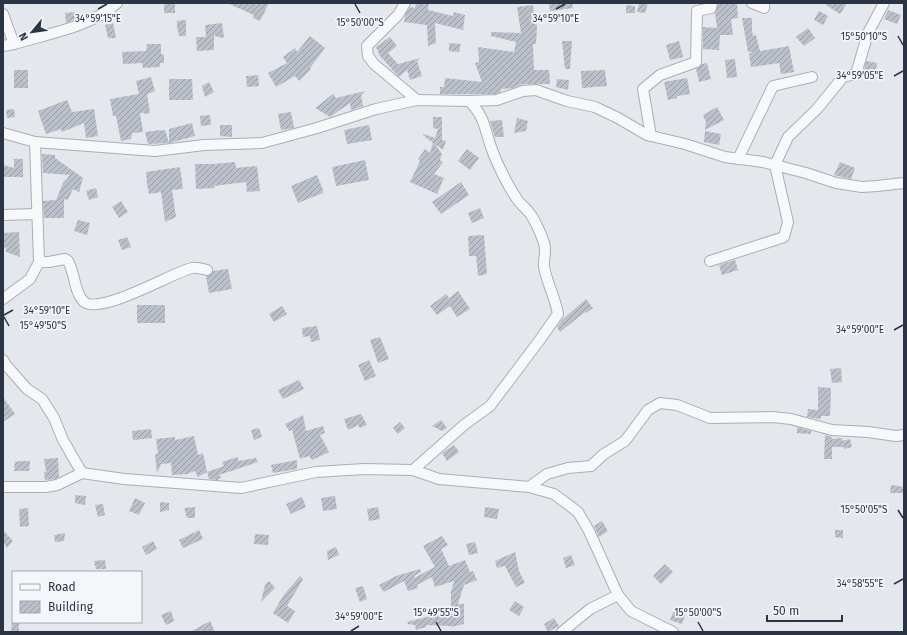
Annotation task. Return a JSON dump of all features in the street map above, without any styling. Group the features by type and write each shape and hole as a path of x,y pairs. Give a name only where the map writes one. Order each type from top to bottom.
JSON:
{"street":[{"path":"3,46 85,23 117,3"},
{"path":"405,3 398,16 367,46 368,56 374,64 417,100"},
{"path":"651,136 643,89 660,76 696,62 697,11 711,8 712,3"},
{"path":"752,3 764,8 764,3"},
{"path":"710,261 784,236 788,222 775,165 788,137 817,109 843,77 856,74 868,33 884,3"},
{"path":"3,14 14,44"},
{"path":"738,159 773,86 812,77"},
{"path":"3,133 35,142 155,151 204,145 262,143 317,128 376,109 417,100 469,102 496,100 523,91 536,90 567,101 595,107 618,118 647,135 685,144 725,157 775,165 836,183 855,186 876,186 904,182"},
{"path":"413,470 464,425 490,406 558,314 557,305 544,265 546,253 544,244 531,215 517,199 491,148 483,120 476,108 469,102"},
{"path":"3,299 30,280 39,262 35,142"},
{"path":"3,215 37,214"},
{"path":"39,262 65,259 68,261 79,294 86,304 105,303 130,295 194,267 207,270"},
{"path":"3,360 27,389 42,399 54,418 63,440 82,473"},
{"path":"529,487 546,474 568,468 591,466 604,454 625,441 648,410 660,403 677,405 710,418 772,417 791,419 832,430 868,432 896,436 904,435"},
{"path":"3,487 46,487 57,485 82,473 124,479 241,488 316,472 364,469 413,470 439,479 529,487 554,494 578,512 592,537 618,595 631,611 673,632"},
{"path":"562,632 590,609 618,595"}],"building":[{"path":"164,3 175,3 175,13 164,13"},
{"path":"227,3 269,3 260,21 253,18 254,15"},
{"path":"416,3 429,3 428,10 453,16 454,12 465,15 463,30 435,23 436,43 428,46 427,25 404,22 405,15 410,7 415,8"},
{"path":"549,3 572,3 573,8 550,11"},
{"path":"639,3 648,3 645,13 637,12"},
{"path":"718,3 737,3 738,18 731,19 733,35 720,35 719,50 703,49 703,27 717,28 715,13"},
{"path":"823,3 847,3 840,14"},
{"path":"533,5 537,27 536,44 533,44 534,70 549,70 550,84 523,84 512,88 501,89 501,92 496,94 440,94 440,87 444,87 445,78 482,82 475,63 479,62 478,47 514,52 516,42 491,36 491,32 521,33 517,7"},
{"path":"626,5 635,6 635,13 626,13"},
{"path":"888,10 901,15 897,24 884,19"},
{"path":"819,11 828,16 823,25 814,20"},
{"path":"75,12 76,19 66,23 65,13"},
{"path":"742,18 752,18 753,36 756,35 760,51 789,46 794,72 781,74 779,63 751,67 749,54 753,52 748,52"},
{"path":"186,20 186,36 179,36 177,21"},
{"path":"113,23 116,38 108,38 105,25"},
{"path":"222,23 224,38 214,36 214,50 197,51 196,37 206,37 205,25"},
{"path":"808,28 815,38 804,46 796,37"},
{"path":"310,36 325,48 310,68 311,69 299,81 295,76 276,87 268,73 287,63 283,57 295,48 297,52"},
{"path":"390,37 397,46 388,53 398,64 421,58 417,61 422,76 410,80 407,70 399,77 380,56 376,47"},
{"path":"562,41 572,41 570,69 565,69"},
{"path":"679,41 683,57 670,60 666,45"},
{"path":"449,43 461,44 459,52 449,51"},
{"path":"147,44 161,44 161,54 164,55 164,63 160,63 160,67 143,68 142,63 123,64 122,52 146,51"},
{"path":"735,59 737,77 727,78 725,60"},
{"path":"866,61 877,63 876,71 864,70"},
{"path":"707,63 711,79 699,82 696,69 702,64"},
{"path":"14,70 28,70 28,88 14,88"},
{"path":"605,70 607,86 582,88 581,71"},
{"path":"258,75 259,86 247,87 246,76"},
{"path":"151,77 155,91 147,94 150,113 140,113 143,132 132,133 131,139 121,141 116,116 113,116 110,99 139,94 136,81"},
{"path":"687,78 690,94 677,96 677,98 668,100 664,82"},
{"path":"169,79 192,79 193,100 169,100"},
{"path":"557,79 569,80 568,90 556,87"},
{"path":"209,82 214,92 205,97 202,86"},
{"path":"365,91 361,95 363,106 351,110 350,103 330,117 315,108 333,94 336,98"},
{"path":"67,100 72,112 94,109 98,136 86,138 84,123 62,132 61,129 46,134 38,111"},
{"path":"717,107 724,120 705,130 706,122 703,115"},
{"path":"14,109 15,117 7,118 6,110"},
{"path":"291,112 294,128 281,130 278,114"},
{"path":"210,115 211,125 201,126 200,116"},
{"path":"433,117 442,117 442,140 446,141 443,150 435,144 442,154 440,160 443,162 434,174 444,178 437,194 410,182 420,161 418,159 425,149 430,153 433,143 423,135 424,134 435,138 438,129 433,128"},
{"path":"517,118 528,121 526,131 514,133"},
{"path":"502,120 504,137 495,137 490,121"},
{"path":"192,123 195,136 169,143 169,129"},
{"path":"220,125 232,125 232,137 220,136"},
{"path":"369,125 372,140 347,144 344,130"},
{"path":"165,130 169,143 148,144 145,132"},
{"path":"705,131 721,134 719,145 704,142"},
{"path":"467,149 479,158 470,170 458,161"},
{"path":"42,154 55,155 55,158 83,178 79,192 73,189 68,200 64,199 64,218 44,218 43,201 56,200 63,183 70,175 43,173"},
{"path":"14,159 23,159 23,177 3,177 3,165 14,168"},
{"path":"365,160 369,180 336,186 332,167"},
{"path":"235,162 236,168 257,166 260,191 247,192 246,182 214,186 215,188 196,189 195,164"},
{"path":"840,162 855,168 851,179 834,175"},
{"path":"180,167 183,189 172,190 176,217 165,222 161,192 149,194 146,172"},
{"path":"317,175 323,193 298,203 291,186"},
{"path":"461,182 469,195 441,214 432,202"},
{"path":"96,188 98,197 89,200 86,191"},
{"path":"121,201 128,212 119,218 112,207"},
{"path":"480,208 484,218 472,223 468,213"},
{"path":"78,220 90,223 87,235 74,231"},
{"path":"19,232 20,257 6,252 6,247 3,248 3,233"},
{"path":"484,235 487,274 478,276 476,256 469,256 468,236"},
{"path":"127,237 131,247 122,250 118,240"},
{"path":"735,260 738,270 722,275 719,265"},
{"path":"228,269 232,289 209,293 206,276 211,275 213,271"},
{"path":"458,291 470,309 457,317 450,306 437,315 430,306 446,294 449,298"},
{"path":"586,299 593,308 586,313 585,312 560,332 557,327 562,320"},
{"path":"137,305 165,305 165,323 137,323"},
{"path":"282,306 287,314 274,322 269,314"},
{"path":"317,326 320,340 311,342 310,336 303,337 302,328"},
{"path":"380,337 389,359 378,363 370,340"},
{"path":"369,360 376,376 365,381 358,365"},
{"path":"841,368 842,382 832,383 830,369"},
{"path":"299,380 304,389 283,399 278,390"},
{"path":"818,387 831,388 830,416 821,416 821,419 807,417 808,409 818,410"},
{"path":"3,397 15,414 3,422"},
{"path":"361,414 367,425 360,428 358,425 348,430 344,419"},
{"path":"303,415 306,431 323,426 325,433 320,435 329,452 312,460 309,456 300,459 292,430 289,431 285,424"},
{"path":"441,420 447,428 442,431 432,426"},
{"path":"400,422 405,428 398,434 393,428"},
{"path":"797,427 811,431 811,434 797,433"},
{"path":"259,428 262,437 254,440 251,430"},
{"path":"151,429 152,438 133,440 132,431"},
{"path":"825,435 832,437 832,439 842,438 843,447 832,447 832,459 824,459"},
{"path":"194,436 198,455 203,453 207,472 198,477 195,471 187,474 172,475 171,463 162,464 162,462 157,473 155,454 158,454 156,439 175,437 175,440"},
{"path":"850,439 852,447 844,449 842,441"},
{"path":"454,445 459,452 447,461 442,453"},
{"path":"237,457 239,461 256,458 258,462 219,475 221,478 217,480 209,479 207,472 224,466 222,462"},
{"path":"58,458 59,477 45,480 44,472 46,472 44,459"},
{"path":"297,460 297,469 273,473 271,465"},
{"path":"30,461 29,471 14,471 15,462"},
{"path":"891,485 904,487 904,493 890,493"},
{"path":"75,495 86,496 85,505 75,503"},
{"path":"335,496 337,509 323,511 321,498"},
{"path":"302,497 306,507 291,514 286,504"},
{"path":"135,498 145,503 139,515 129,511"},
{"path":"160,502 169,503 169,510 160,512"},
{"path":"103,504 105,515 98,517 95,505"},
{"path":"195,507 195,518 187,518 184,508"},
{"path":"378,507 380,519 369,521 367,509"},
{"path":"485,507 499,509 497,519 484,517"},
{"path":"28,508 29,526 20,527 19,509"},
{"path":"602,521 608,531 599,537 594,526"},
{"path":"3,530 13,541 7,548 3,542"},
{"path":"199,530 203,539 183,548 179,540"},
{"path":"835,530 843,530 843,538 835,537"},
{"path":"65,533 64,541 55,542 54,535"},
{"path":"255,534 269,535 268,545 254,544"},
{"path":"442,536 448,545 441,549 449,566 465,560 470,572 473,571 477,580 464,585 458,604 464,604 464,624 451,627 426,625 426,627 416,630 415,625 408,624 407,622 435,615 451,615 451,592 454,581 435,587 432,577 417,585 418,588 408,591 404,581 384,592 379,585 396,576 420,569 421,572 414,576 414,578 435,567 423,546"},
{"path":"153,541 157,549 146,555 142,547"},
{"path":"475,542 478,553 469,555 466,544"},
{"path":"336,547 339,555 328,560 327,551"},
{"path":"515,552 519,571 525,583 516,587 505,566 497,568 495,561"},
{"path":"571,555 575,565 566,568 563,558"},
{"path":"105,560 106,569 96,569 94,561"},
{"path":"665,564 673,572 661,584 653,576"},
{"path":"300,576 303,579 287,606 295,611 288,623 273,613 283,596"},
{"path":"269,581 275,588 261,602 265,585"},
{"path":"363,586 367,599 360,602 355,588"},
{"path":"515,601 524,607 519,616 509,610"},
{"path":"674,610 685,615 682,624 670,620"},
{"path":"171,611 174,621 166,625 161,615"},
{"path":"554,618 559,626 548,632 544,624"},
{"path":"210,621 215,632 190,632"},
{"path":"12,622 19,623 19,632 11,632"}]}
